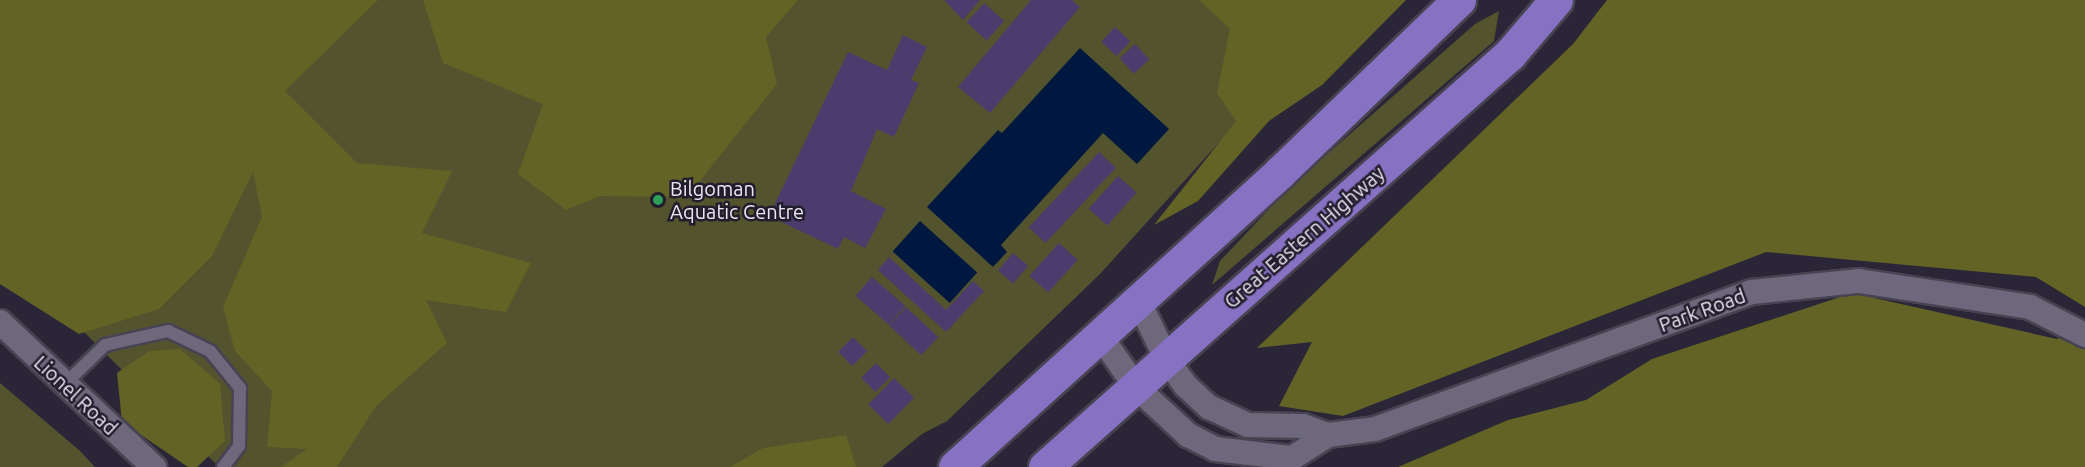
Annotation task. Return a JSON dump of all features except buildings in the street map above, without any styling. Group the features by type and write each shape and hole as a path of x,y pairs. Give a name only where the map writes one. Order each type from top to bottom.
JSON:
{"highway":[{"path":"955,467 1279,173 1459,0"},
{"name":"Great Eastern Highway","path":"1045,467 1510,54 1556,0"}],"street":[{"name":"Park Road","path":"1099,334 1136,387 1188,435 1215,449 1292,458 1329,435 1375,429 1752,292 1859,281 2030,307 2085,335"},
{"name":"Park Road","path":"1138,300 1167,360 1185,385 1209,407 1248,425 1303,426 1329,435"},
{"name":"Lionel Road","path":"0,322 64,385 154,467"}],"lane":[{"path":"64,385 105,345 168,331 210,351 240,388 239,446 223,467"}],"green space":[{"name":"Bilgoman Aquatic Centre","path":"350,0 1348,0 1100,274 947,421 922,434 882,467 219,467 52,300"},
{"path":"1499,11 1494,41 1212,285 1220,261 1290,187 1475,24"},
{"path":"0,383 80,451 95,467 0,467"}],"shaded area":[{"path":"0,0 378,0 285,91 357,163 452,171 422,233 531,263 506,312 426,300 447,343 376,406 337,467 281,467 307,449 267,447 272,391 235,351 223,307 262,217 253,172 212,256 159,309 79,334 0,284"},
{"path":"423,0 798,0 766,37 777,84 687,197 600,196 566,210 518,174 543,104 443,63"},
{"path":"1199,0 1406,0 1322,85 1269,121 1198,201 1154,225 1236,121 1217,93 1230,29"},
{"path":"1607,0 2085,0 2085,307 2036,277 1766,252 1343,416 1279,406 1312,342 1257,348 1573,44"},
{"path":"1852,293 2057,339 2085,325 2085,467 1398,467 1508,420 1586,400 1652,359"},
{"path":"180,349 220,384 225,441 197,467 188,467 122,422 117,373 149,351"},
{"path":"846,435 856,467 730,467 763,448"}],"water":[{"path":"1080,48 1169,129 1137,164 1103,133 1001,245 1007,252 993,267 927,207 998,130 1002,133"},
{"path":"920,221 977,273 950,303 893,251"}],"place":[{"name":"Bilgoman Aquatic Centre","path":"658,200"}]}
